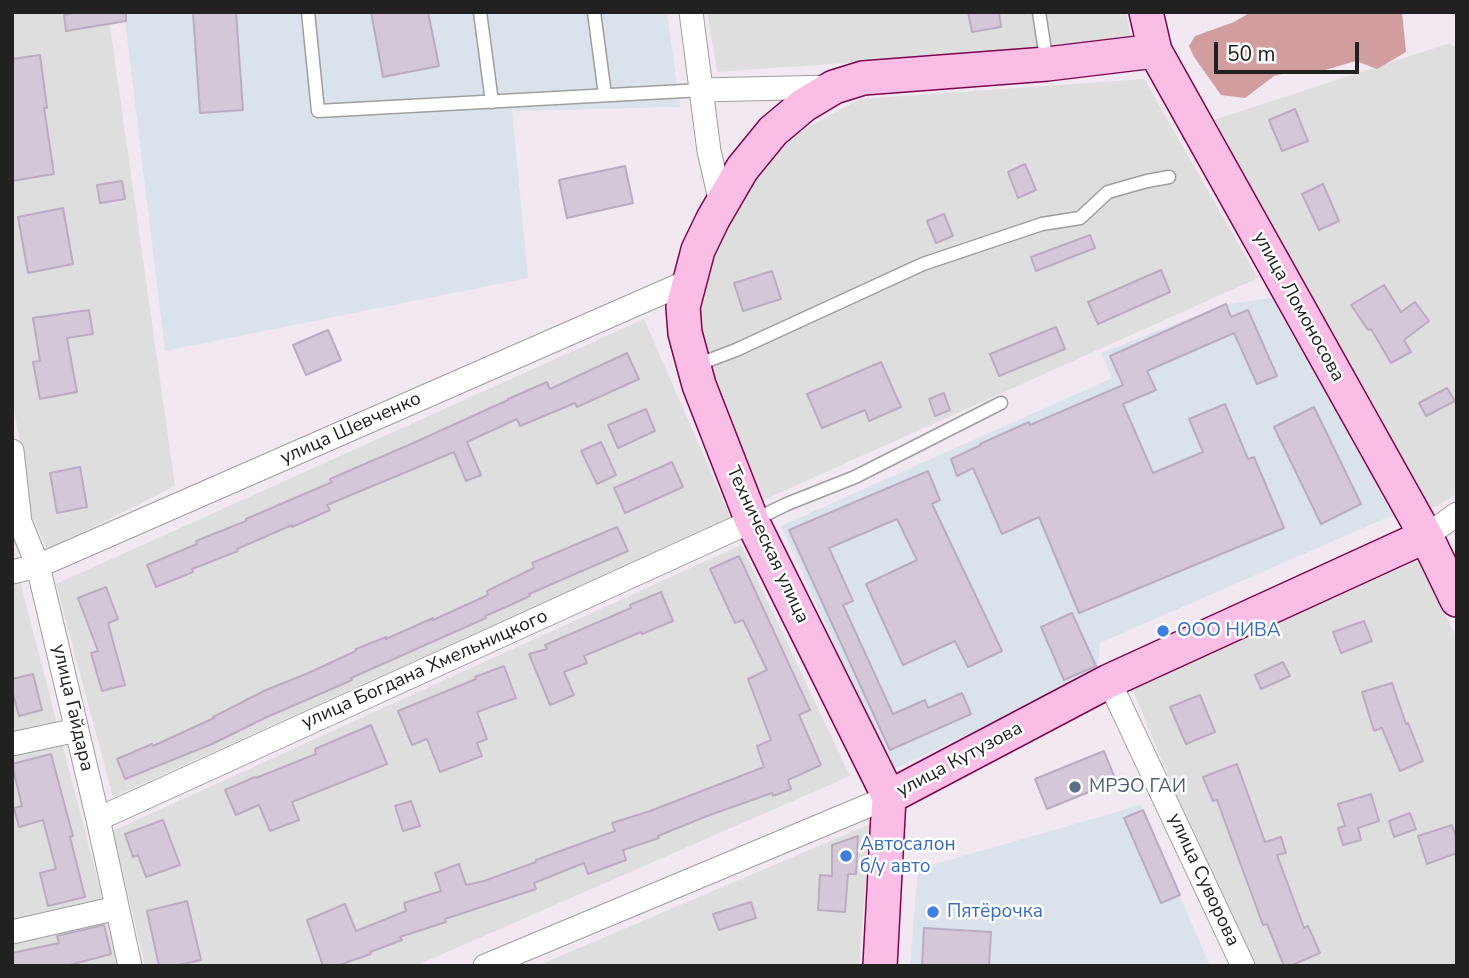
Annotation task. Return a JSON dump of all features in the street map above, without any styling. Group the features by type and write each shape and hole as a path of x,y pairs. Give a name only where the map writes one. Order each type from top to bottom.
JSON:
{"main road":[{"name":"улица Ломоносова","path":"1146,12 1155,51 1426,536 1457,600"},
{"name":"Техническая улица","path":"889,797 752,521 699,385 685,333 683,307 698,250 721,203 742,169 773,131 804,105 834,87 863,78 1047,64 1155,51"},
{"name":"улица Кутузова","path":"889,797 1109,681 1426,536"},
{"path":"880,966 889,797"}],"street":[{"path":"691,12 709,151 721,203"},
{"path":"702,90 834,87"},
{"name":"улица Шевченко","path":"12,572 38,566 689,281"},
{"name":"улица Гайдара","path":"12,451 20,522 38,566 130,966"},
{"path":"1426,536 1457,514"},
{"name":"улица Богдана Хмельницкого","path":"98,819 752,521"},
{"name":"улица Суворова","path":"1109,681 1243,966"},
{"path":"12,744 77,730"},
{"name":"улица Кутузова","path":"485,966 889,797"},
{"path":"12,932 117,908"}],"lane":[{"path":"308,12 318,111 702,90"},
{"path":"480,12 492,102"},
{"path":"594,12 605,95"},
{"path":"1039,12 1047,64"},
{"path":"694,366 736,350 923,264 1042,224 1080,218 1108,192 1168,177"},
{"path":"752,521 855,477 1001,403"}],"shaded area":[{"path":"12,12 108,12 175,486 47,550 31,514 12,395"},
{"path":"124,12 667,12 680,107 512,111 528,278 165,351"},
{"path":"707,12 1126,12 1132,43 717,72"},
{"path":"1251,12 1402,12 1406,52 1377,69 1356,61 1311,74 1299,70 1274,76 1245,98 1221,95 1189,46 1195,36 1234,22"},
{"path":"1450,43 1457,49 1457,494 1427,511 1214,120"},
{"path":"1144,79 1258,278 759,502 709,376 700,316 710,249 748,189 796,134 860,99"},
{"path":"1272,298 1393,515 1100,643 1097,674 892,770 781,526 1112,378 1101,353 1226,304"},
{"path":"644,319 731,518 113,797 56,584"},
{"path":"741,545 850,776 415,966 145,966 113,831"},
{"path":"1419,560 1457,639 1457,966 1247,966 1132,688"},
{"path":"20,581 120,966 12,966 12,583"},
{"path":"1140,804 1210,966 910,966 918,869"},
{"path":"870,824 859,966 537,966"}],"building":[{"path":"78,12 126,12 126,21 66,31 64,15"},
{"path":"193,12 236,12 243,110 200,113"},
{"path":"371,12 428,12 439,66 383,77"},
{"path":"968,12 999,12 1001,27 972,32"},
{"path":"40,55 47,108 44,108 54,174 12,181 12,59"},
{"path":"1295,109 1308,141 1282,151 1269,120"},
{"path":"1025,164 1036,190 1018,198 1008,172"},
{"path":"625,166 633,203 567,218 559,180"},
{"path":"122,181 125,199 100,203 97,185"},
{"path":"1323,184 1339,221 1319,230 1302,194"},
{"path":"63,208 73,264 28,273 18,217"},
{"path":"944,214 953,236 936,243 927,221"},
{"path":"1090,235 1095,248 1036,271 1031,257"},
{"path":"1161,270 1170,292 1098,324 1088,302"},
{"path":"772,271 781,299 743,311 734,283"},
{"path":"1384,285 1401,312 1415,302 1429,321 1404,340 1411,352 1391,363 1371,329 1368,330 1351,305"},
{"path":"1226,304 1231,317 1248,310 1277,376 1257,384 1234,333 1147,371 1156,390 1123,404 1153,473 1203,452 1189,419 1225,404 1248,459 1254,457 1284,528 1079,613 1039,517 1002,534 973,468 957,476 951,459 1029,422 1030,425 1123,385 1110,356"},
{"path":"89,310 93,334 67,338 77,392 40,399 33,362 40,361 33,318"},
{"path":"1056,327 1065,349 999,376 990,354"},
{"path":"328,330 341,360 306,375 293,345"},
{"path":"627,353 639,379 577,407 575,403 520,426 517,419 467,442 481,475 466,481 454,452 327,505 330,510 156,587 147,565 508,399 547,382 550,389"},
{"path":"881,362 901,407 869,421 865,410 822,428 807,394"},
{"path":"1447,388 1455,401 1426,416 1419,403"},
{"path":"944,393 950,410 935,416 929,399"},
{"path":"1314,407 1361,504 1321,524 1274,427"},
{"path":"646,409 655,431 618,448 608,425"},
{"path":"601,442 616,475 597,484 581,451"},
{"path":"672,462 683,487 625,513 614,488"},
{"path":"80,467 87,507 57,513 50,473"},
{"path":"928,471 940,500 932,504 1002,651 968,667 955,641 903,665 866,584 917,560 897,519 829,548 853,601 843,605 893,714 925,700 928,708 962,693 971,714 890,750 789,530"},
{"path":"617,527 628,551 529,594 530,596 485,616 486,618 212,744 125,779 117,759 214,718 266,690 356,649 433,620 488,595 487,591 534,568 532,563"},
{"path":"739,556 810,710 799,715 821,765 788,780 791,789 707,816 658,836 659,838 623,850 626,860 588,874 584,863 534,883 536,889 445,919 446,922 400,937 402,940 370,952 371,954 336,966 323,966 307,920 345,904 356,931 406,911 404,903 441,891 435,873 459,864 466,885 484,881 615,831 612,823 764,767 757,746 771,740 748,679 767,670 743,620 735,623 710,569"},
{"path":"106,587 118,619 108,623 125,685 102,691 91,653 98,651 78,598"},
{"path":"661,592 673,621 584,656 587,663 564,672 574,695 550,705 529,654 547,649 545,645"},
{"path":"1072,613 1096,666 1064,680 1041,627"},
{"path":"1364,621 1372,641 1341,653 1333,632"},
{"path":"1283,662 1290,676 1261,689 1255,675"},
{"path":"504,666 516,698 477,712 487,739 477,743 482,756 440,772 427,739 412,745 398,711"},
{"path":"33,674 42,710 19,716 12,679"},
{"path":"1392,683 1406,724 1408,723 1423,761 1400,771 1382,728 1374,731 1362,692"},
{"path":"1200,695 1215,732 1186,744 1170,707"},
{"path":"371,725 387,764 292,802 299,820 270,831 259,805 236,815 225,790 316,754 315,749"},
{"path":"1104,751 1116,781 1047,809 1035,779"},
{"path":"51,754 73,836 70,837 85,897 48,906 40,873 56,869 43,820 19,827 14,808 22,806 12,764"},
{"path":"1237,764 1265,842 1281,837 1286,853 1277,855 1304,928 1308,926 1320,953 1290,966 1284,966 1267,924 1263,925 1217,800 1213,801 1203,777"},
{"path":"1371,794 1379,821 1358,828 1361,840 1343,845 1338,828 1345,826 1338,804"},
{"path":"411,801 420,826 403,831 395,806"},
{"path":"1143,810 1180,895 1161,903 1124,818"},
{"path":"1410,813 1416,829 1394,837 1389,821"},
{"path":"163,820 180,865 146,877 138,855 133,857 125,834"},
{"path":"1452,825 1457,840 1457,853 1427,864 1418,836"},
{"path":"858,836 856,874 848,874 845,912 818,910 820,875 832,876 832,845"},
{"path":"187,901 201,960 174,966 159,966 147,911"},
{"path":"751,902 756,918 719,930 713,914"},
{"path":"104,925 111,954 66,966 12,966 12,953 59,943 57,936"},
{"path":"924,928 991,932 989,966 922,966"}],"place":[{"name":"ООО НИВА","path":"1163,631"},
{"name":"МРЭО ГАИ","path":"1075,787"},
{"name":"Автосалон б/у авто","path":"846,856"},
{"name":"Пятёрочка","path":"933,912"}]}
